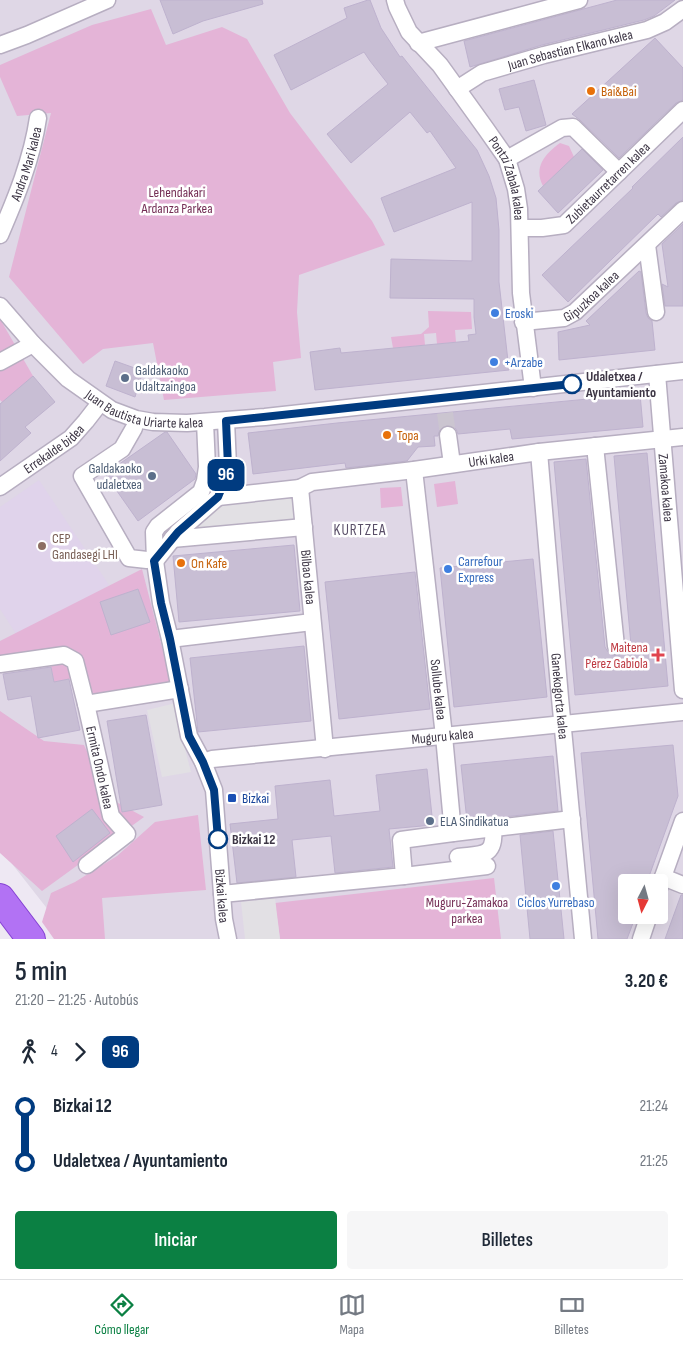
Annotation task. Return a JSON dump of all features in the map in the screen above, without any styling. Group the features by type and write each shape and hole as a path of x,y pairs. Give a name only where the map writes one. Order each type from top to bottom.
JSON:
{"highway":[{"path":"0,898 31,939"}],"street":[{"path":"0,45 107,0"},
{"name":"Pontzi Zabala kalea","path":"395,0 396,7 408,32 440,66 506,159 516,189 520,209 523,322 530,357 533,388"},
{"path":"418,43 579,0"},
{"name":"Juan Sebastian Elkano kalea","path":"457,89 482,73 547,54 647,30 665,22 683,8"},
{"name":"Zubietaurretarren kalea","path":"520,228 564,225 683,110"},
{"name":"Andra Mari kalea","path":"0,235 28,162 38,118"},
{"path":"506,159 562,128 573,127 619,172"},
{"name":"Gipuzkoa kalea","path":"523,322 564,318 575,312 683,210"},
{"path":"647,245 656,312"},
{"name":"Juan Bautista Uriarte kalea","path":"0,306 33,344 68,379 112,410 136,419 153,422 226,421 683,371"},
{"path":"0,362 33,344"},
{"name":"Zamakoa kalea","path":"657,374 683,690"},
{"name":"Errekalde bidea","path":"0,487 71,438 100,403"},
{"path":"134,428 122,449 82,476 129,558 151,561 218,497 228,466 226,421"},
{"name":"Bizkai kalea","path":"205,422 207,466 201,492 158,526 154,532 151,561 170,639 189,736 203,762 214,790 224,919 228,939"},
{"path":"448,435 452,464"},
{"name":"Urki kalea","path":"300,488 312,482 539,452 683,437"},
{"path":"595,446 616,646"},
{"name":"Ganekogorta kalea","path":"539,452 562,724 583,939"},
{"name":"Sollube kalea","path":"414,470 453,833"},
{"path":"218,497 300,488"},
{"name":"Bilbao kalea","path":"300,488 325,749"},
{"path":"172,539 304,527"},
{"path":"170,639 312,622"},
{"name":"Ermita Ondo kalea","path":"0,664 64,655 75,661 111,816 128,834 87,865"},
{"path":"86,704 180,690"},
{"name":"Muguru kalea","path":"203,762 212,759 683,712"},
{"path":"404,876 401,840 572,819"},
{"path":"664,874 683,821"},
{"path":"458,857 484,854 491,849 494,840 493,828"},
{"path":"222,894 487,866"},
{"path":"668,884 683,885"},
{"path":"641,939 646,924"}],"shaded area":[{"path":"0,0 683,0 683,939 71,939 9,860 0,852"},
{"name":"CEP Gandasegi LHI","path":"39,480 109,585 20,640 0,609 0,507"},
{"path":"294,496 297,522 195,531 219,504"},
{"path":"176,703 191,772 162,777 147,710"},
{"path":"275,898 280,939 245,939 241,902"}],"green space":[{"name":"Lehendakari Ardanza Parkea","path":"151,9 166,45 222,27 247,39 290,113 372,221 385,245 299,275 297,312 301,358 273,362 276,391 164,400 153,343 103,349 83,364 9,277 51,113 17,116 0,77 0,65 92,25"},
{"path":"560,143 569,146 574,157 543,186 539,173 540,167 545,156"},
{"path":"428,311 471,312 472,329 455,330 456,342 437,344 436,333 424,334 425,345 393,348 391,337 421,334 429,327"},
{"path":"0,319 33,376 3,403 0,400"},
{"path":"455,481 458,504 437,507 434,484"},
{"path":"401,487 403,506 381,508 380,488"},
{"path":"142,569 172,686 90,697 70,679 54,682 50,660 0,658 0,641"},
{"path":"0,711 44,741 84,745 109,798 144,817 42,891 0,853"},
{"path":"198,815 206,890 102,898 105,939 54,939 42,922 51,893 75,882 117,856 155,822"},
{"name":"Muguru-Zamakoa parkea","path":"494,878 501,939 280,939 275,903"}],"building":[{"path":"160,0 262,0 263,4 203,21 173,34"},
{"path":"370,0 381,28 400,57 402,56 477,150 489,176 496,198 499,230 499,282 509,370 315,390 310,352 340,348 341,353 469,341 468,335 476,334 474,299 390,298 391,259 472,261 472,202 394,232 381,198 456,168 430,131 427,133 410,112 351,163 327,134 388,84 364,52 291,90 274,55 347,18 344,8"},
{"path":"617,0 675,0 654,16 644,20 542,45 470,67 464,41"},
{"path":"655,38 683,68 683,100 676,103 619,158 572,114"},
{"path":"534,80 546,125 526,131 519,107 505,110 499,89"},
{"path":"683,137 683,200 676,203 661,217 658,214 568,302 542,275"},
{"path":"582,149 603,170 558,213 538,191"},
{"path":"683,224 683,306 665,306 662,284 668,287 662,244"},
{"path":"639,271 641,272 646,313 652,321 655,350 559,360 558,332 590,325 586,321"},
{"name":"Galdakaoko Udaltzaingoa","path":"115,361 143,371 135,397 106,386"},
{"path":"33,376 55,402 25,427 31,433 0,461 0,404"},
{"path":"640,394 643,427 512,439 510,429 458,434 456,429 447,425 442,427 438,436 434,436 435,446 418,447 407,461 346,468 345,463 253,474 248,433"},
{"name":"Galdakaoko udaletxea","path":"167,432 196,474 195,479 138,521 105,474"},
{"path":"647,453 668,686 575,695 554,462 586,459 605,647 612,655 617,656 622,654 626,645 631,645 614,456"},
{"path":"294,545 300,611 179,622 173,556"},
{"path":"533,559 547,697 454,707 440,568"},
{"path":"415,572 430,709 339,719 325,582"},
{"path":"138,589 150,622 111,635 100,602"},
{"path":"304,646 311,721 198,732 190,658"},
{"path":"51,667 54,682 69,679 80,730 38,738 31,696 8,700 3,674"},
{"path":"146,715 162,805 122,812 107,721"},
{"path":"673,745 678,796 650,874 618,874 618,924 633,924 627,939 598,939 581,753"},
{"path":"553,756 558,811 467,821 461,765"},
{"path":"427,769 433,825 389,829 393,867 335,873 331,836 292,840 296,877 237,883 230,824 278,819 275,786 330,780 334,816 380,811 376,775"},
{"path":"92,809 110,833 73,862 56,836"},
{"path":"553,831 564,939 530,939 520,835"},
{"path":"681,895 683,895 683,939 665,939"}],"tunnel":[{"path":"445,413 448,435"}],"bus line":[{"name":"96","path":"218,839 214,790 203,762 189,736 154,561 178,532 218,497 228,466 226,421 572,384"}],"place":[{"name":"Bai&Bai","path":"591,91"},
{"name":"Eroski","path":"495,313"},
{"name":"+Arzabe","path":"494,362"},
{"name":"Galdakaoko Udaltzaingoa","path":"125,378"},
{"name":"Udaletxea / Ayuntamiento","path":"572,384"},
{"name":"Topa","path":"387,435"},
{"name":"Galdakaoko udaletxea","path":"152,476"},
{"name":"CEP Gandasegi LHI","path":"42,546"},
{"name":"On Kafe","path":"181,563"},
{"name":"Carrefour Express","path":"448,569"},
{"name":"Maitena Pérez Gabiola","path":"658,655"},
{"name":"Bizkai","path":"232,798"},
{"name":"ELA Sindikatua","path":"430,821"},
{"name":"Bizkai 12","path":"218,839"},
{"name":"Ciclos Yurrebaso","path":"556,886"}],"district":[{"name":"KURTZEA","path":"360,530"}]}
